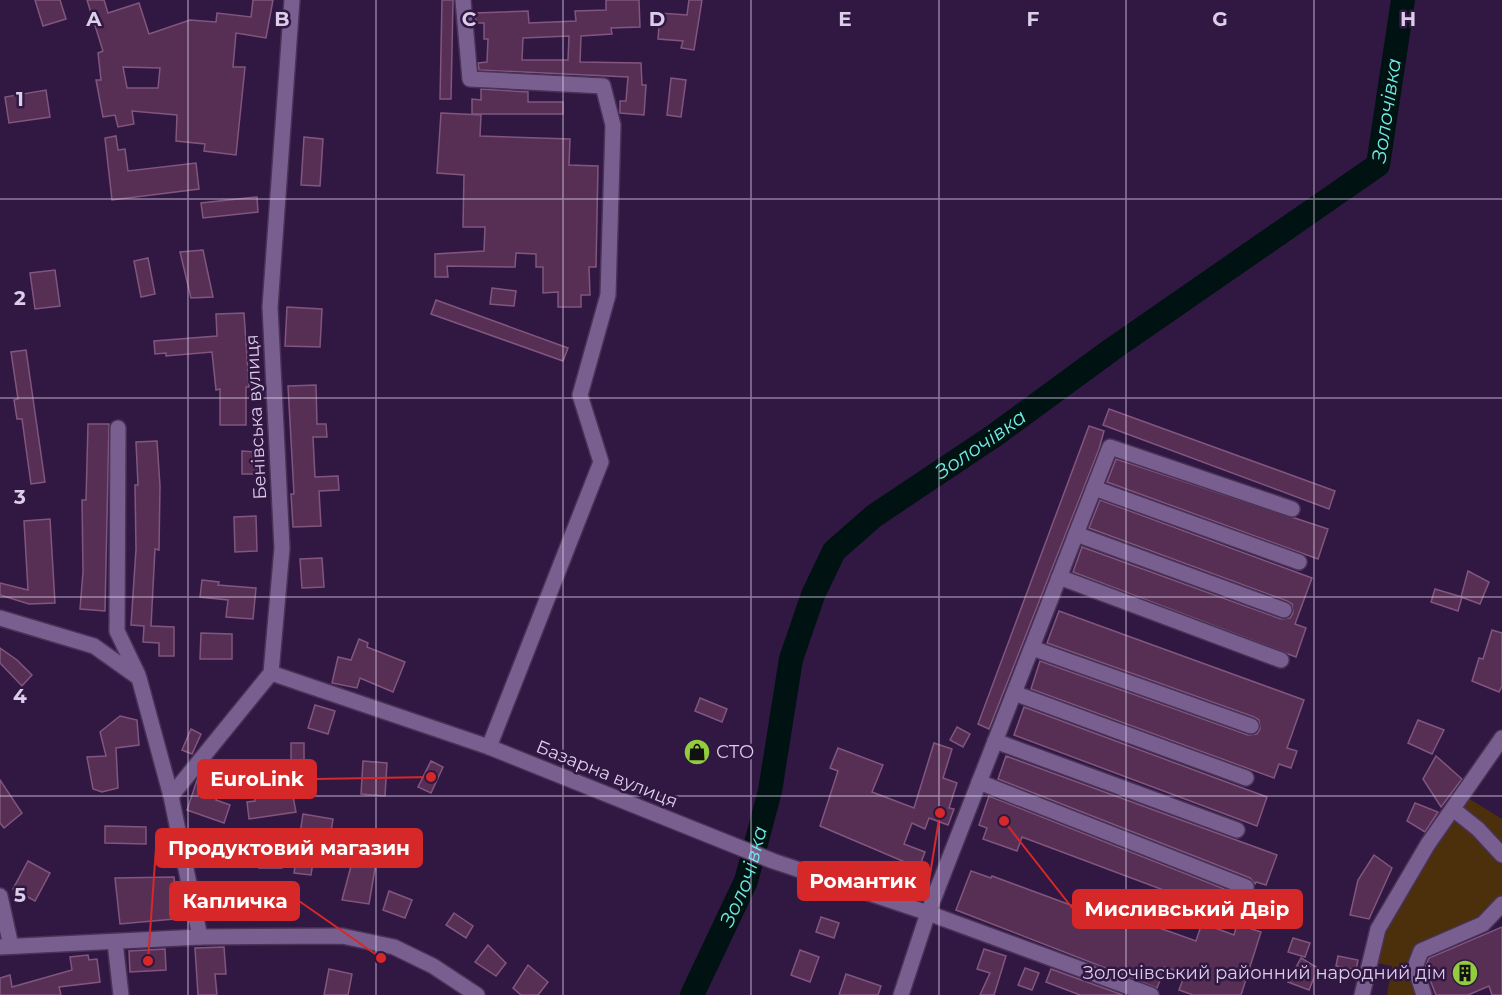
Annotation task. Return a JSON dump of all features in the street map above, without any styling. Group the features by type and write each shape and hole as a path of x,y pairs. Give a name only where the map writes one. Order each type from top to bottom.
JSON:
{"street":[{"name":"Бенівська вулиця","path":"271,673 282,548 270,307 292,0"},
{"path":"463,0 470,79 603,86 613,125 608,295 580,395 601,462 489,747"},
{"path":"118,428 117,631 139,678 171,796 200,937"},
{"path":"901,995 928,913 1110,447 1292,509"},
{"path":"1094,488 1299,562"},
{"path":"1076,534 1284,610"},
{"path":"1059,577 1281,660"},
{"path":"0,618 94,646 139,678"},
{"path":"1032,648 1251,726"},
{"name":"Базарна вулиця","path":"271,673 489,747 724,843 928,913 1151,995"},
{"path":"171,796 271,673"},
{"path":"1014,693 1246,778"},
{"path":"1362,995 1378,929 1428,844 1502,738"},
{"path":"995,741 1237,830"},
{"path":"979,782 1246,887"},
{"path":"1453,809 1478,829 1502,855"},
{"path":"0,896 5,946 295,934 342,936 393,948 433,966 477,995"},
{"path":"1424,995 1415,967 1421,951 1483,924 1502,904"},
{"path":"116,942 121,995"}],"shaded area":[{"path":"1468,798 1502,819 1502,904 1483,924 1421,951 1424,995 1387,995 1392,966 1377,963 1383,931 1432,848"}],"building":[{"path":"35,0 60,0 66,19 43,26"},
{"path":"87,0 104,0 108,13 139,3 149,34 190,20 216,22 217,13 251,17 253,0 273,0 266,38 236,33 233,67 245,67 236,155 204,151 205,144 176,141 177,115 132,111 134,124 118,127 115,115 103,117 96,80 101,80 98,53 103,51","holes":["123,67 160,68 158,88 127,88"]},
{"path":"442,0 453,0 451,99 440,99"},
{"path":"606,0 639,0 640,27 611,28 612,34 581,36 580,62 641,63 642,85 646,85 644,115 620,113 620,101 626,101 628,77 479,70 478,63 487,62 488,39 484,39 484,23 476,23 475,13 528,11 529,23 576,21 575,11 606,10","holes":["569,36 568,60 522,60 523,38"]},
{"path":"689,0 702,0 694,50 681,48 683,41 658,39 660,13 687,15"},
{"path":"671,78 686,80 681,117 667,115"},
{"path":"481,89 528,92 528,102 563,102 563,114 472,114 472,99 481,100"},
{"path":"46,90 50,117 9,123 5,97"},
{"path":"441,113 481,115 480,136 570,139 569,165 598,166 596,267 589,267 590,295 581,295 581,307 558,307 558,292 543,293 543,267 536,267 536,254 516,253 515,267 447,266 448,277 435,277 435,254 484,251 485,227 463,227 464,175 437,173"},
{"path":"116,136 118,150 125,149 128,171 196,163 199,189 112,200 105,138"},
{"path":"304,137 323,139 320,186 301,185"},
{"path":"257,197 258,212 203,218 201,203"},
{"path":"203,250 213,297 191,298 180,252"},
{"path":"148,258 155,294 141,297 134,261"},
{"path":"55,270 60,306 35,309 30,273"},
{"path":"492,288 516,291 514,306 490,304"},
{"path":"436,300 568,348 563,361 431,314"},
{"path":"287,307 322,309 320,347 285,346"},
{"path":"244,313 249,387 246,387 246,425 220,425 220,389 216,390 212,352 166,356 166,353 155,354 154,341 217,336 216,314"},
{"path":"26,350 45,482 31,484 22,419 17,419 14,400 18,399 11,352"},
{"path":"316,385 317,424 326,424 327,437 313,437 315,477 338,476 339,490 319,491 321,526 293,527 291,494 294,494 288,386"},
{"path":"1109,409 1335,491 1329,509 1103,425"},
{"path":"88,424 109,424 105,611 80,609 83,572 82,500 86,500"},
{"path":"1089,426 1104,431 1099,449 989,729 978,724"},
{"path":"157,441 160,486 159,550 155,549 151,626 174,627 174,656 159,656 159,643 143,642 144,626 131,625 136,549 135,485 138,485 136,442"},
{"path":"242,451 257,452 257,474 242,474"},
{"path":"1116,459 1328,529 1318,559 1107,482"},
{"path":"1100,500 1312,578 1295,624 1306,628 1296,657 1073,572 1082,547 1281,619 1290,618 1293,613 1292,604 1287,601 1089,528"},
{"path":"256,516 257,551 235,552 234,517"},
{"path":"50,519 55,603 29,604 0,595 0,583 28,590 24,521"},
{"path":"322,558 324,587 302,588 300,559"},
{"path":"1468,571 1489,582 1480,604 1461,597"},
{"path":"202,580 219,582 218,585 256,588 253,619 226,617 228,600 200,597"},
{"path":"1435,589 1462,597 1458,611 1431,602"},
{"path":"1059,611 1304,700 1287,748 1297,751 1291,768 1279,764 1274,778 1031,689 1040,661 1248,735 1257,734 1260,729 1259,720 1254,717 1047,643"},
{"path":"1492,630 1502,633 1502,686 1499,692 1472,681 1479,658 1483,659"},
{"path":"201,633 232,634 232,659 200,659"},
{"path":"359,639 368,643 367,647 405,662 393,692 360,678 357,688 332,683 338,657 351,660"},
{"path":"0,648 32,675 22,686 0,663"},
{"path":"700,698 727,709 722,722 695,711"},
{"path":"315,705 335,711 328,734 308,728"},
{"path":"1024,707 1267,797 1257,826 1014,735"},
{"path":"120,716 137,720 139,745 116,748 118,788 102,792 93,789 87,757 106,756 100,732"},
{"path":"1418,720 1444,730 1432,754 1408,743"},
{"path":"957,727 970,734 963,747 950,740"},
{"path":"191,729 201,734 192,754 182,750"},
{"path":"291,743 304,743 304,776 311,776 310,792 292,791 296,812 249,819 247,802 255,801 255,779 291,779"},
{"path":"934,743 952,749 943,778 957,783 949,808 954,809 948,825 929,818 925,829 912,823 904,844 925,852 919,868 820,826 838,771 830,768 838,748 883,765 872,792 914,808"},
{"path":"1006,756 1277,855 1266,885 1256,882 1255,884 1250,878 998,779"},
{"path":"1436,756 1462,779 1441,807 1423,779"},
{"path":"363,761 387,763 385,796 361,794"},
{"path":"431,761 443,767 431,793 418,787"},
{"path":"0,780 22,813 4,828 0,823"},
{"path":"197,780 221,783 216,800 230,805 224,823 187,810"},
{"path":"989,796 1242,896 1251,895 1246,910 1193,890 1190,900 1022,837 1017,851 983,839 987,828 979,825"},
{"path":"1415,803 1438,812 1425,832 1407,821"},
{"path":"303,814 333,819 329,844 316,842 311,875 294,873"},
{"path":"105,826 146,827 146,844 105,843"},
{"path":"282,834 282,868 259,868 258,835"},
{"path":"354,855 376,863 369,904 342,900"},
{"path":"1374,855 1392,868 1369,919 1350,915 1358,880"},
{"path":"28,861 50,873 35,901 13,889"},
{"path":"971,871 991,878 992,876 1103,917 1106,909 1196,941 1202,923 1234,935 1237,924 1261,932 1241,995 1193,995 1179,990 1185,974 1165,967 1157,988 956,910"},
{"path":"174,877 176,896 174,919 120,924 115,878"},
{"path":"389,891 412,900 405,918 383,910"},
{"path":"454,913 473,926 466,938 446,925"},
{"path":"821,917 839,923 834,938 816,932"},
{"name":"Золочівський районний народний дім","path":"1502,927 1502,995 1492,995 1489,986 1468,995 1436,995 1425,967 1429,958"},
{"path":"1293,938 1310,943 1305,957 1288,952"},
{"path":"488,945 506,963 496,976 475,962"},
{"path":"224,947 226,974 215,974 217,995 198,995 195,948"},
{"path":"165,949 166,970 130,972 129,951"},
{"path":"984,949 1006,956 994,995 980,995 990,973 977,969"},
{"path":"800,950 819,957 810,982 791,975"},
{"path":"88,955 89,960 97,959 100,982 59,987 61,995 0,995 0,978 10,975 12,987 72,970 70,957"},
{"path":"1338,956 1358,960 1356,970 1336,966"},
{"path":"1301,958 1318,968 1309,990 1288,982"},
{"path":"528,965 548,982 538,995 521,995 513,988"},
{"path":"1025,968 1039,973 1032,990 1018,985"},
{"path":"329,969 352,974 348,995 324,995"},
{"path":"1051,969 1123,995 1080,995 1046,982"},
{"path":"846,974 881,986 878,995 839,995"}],"waterway":[{"name":"Золочівка","path":"692,995 746,881 770,791 791,659 813,595 834,551 874,516 995,435 1111,350 1378,165 1403,0"}],"place":[{"name":"СТО","path":"697,752"},
{"name":"EuroLink","path":"431,777"},
{"name":"Романтик","path":"940,813"},
{"name":"Мисливський Двір","path":"1004,821"},
{"name":"Капличка","path":"381,958"},
{"name":"Продуктовий магазин","path":"148,961"},
{"name":"Золочівський районний народний дім","path":"1465,973"}]}
